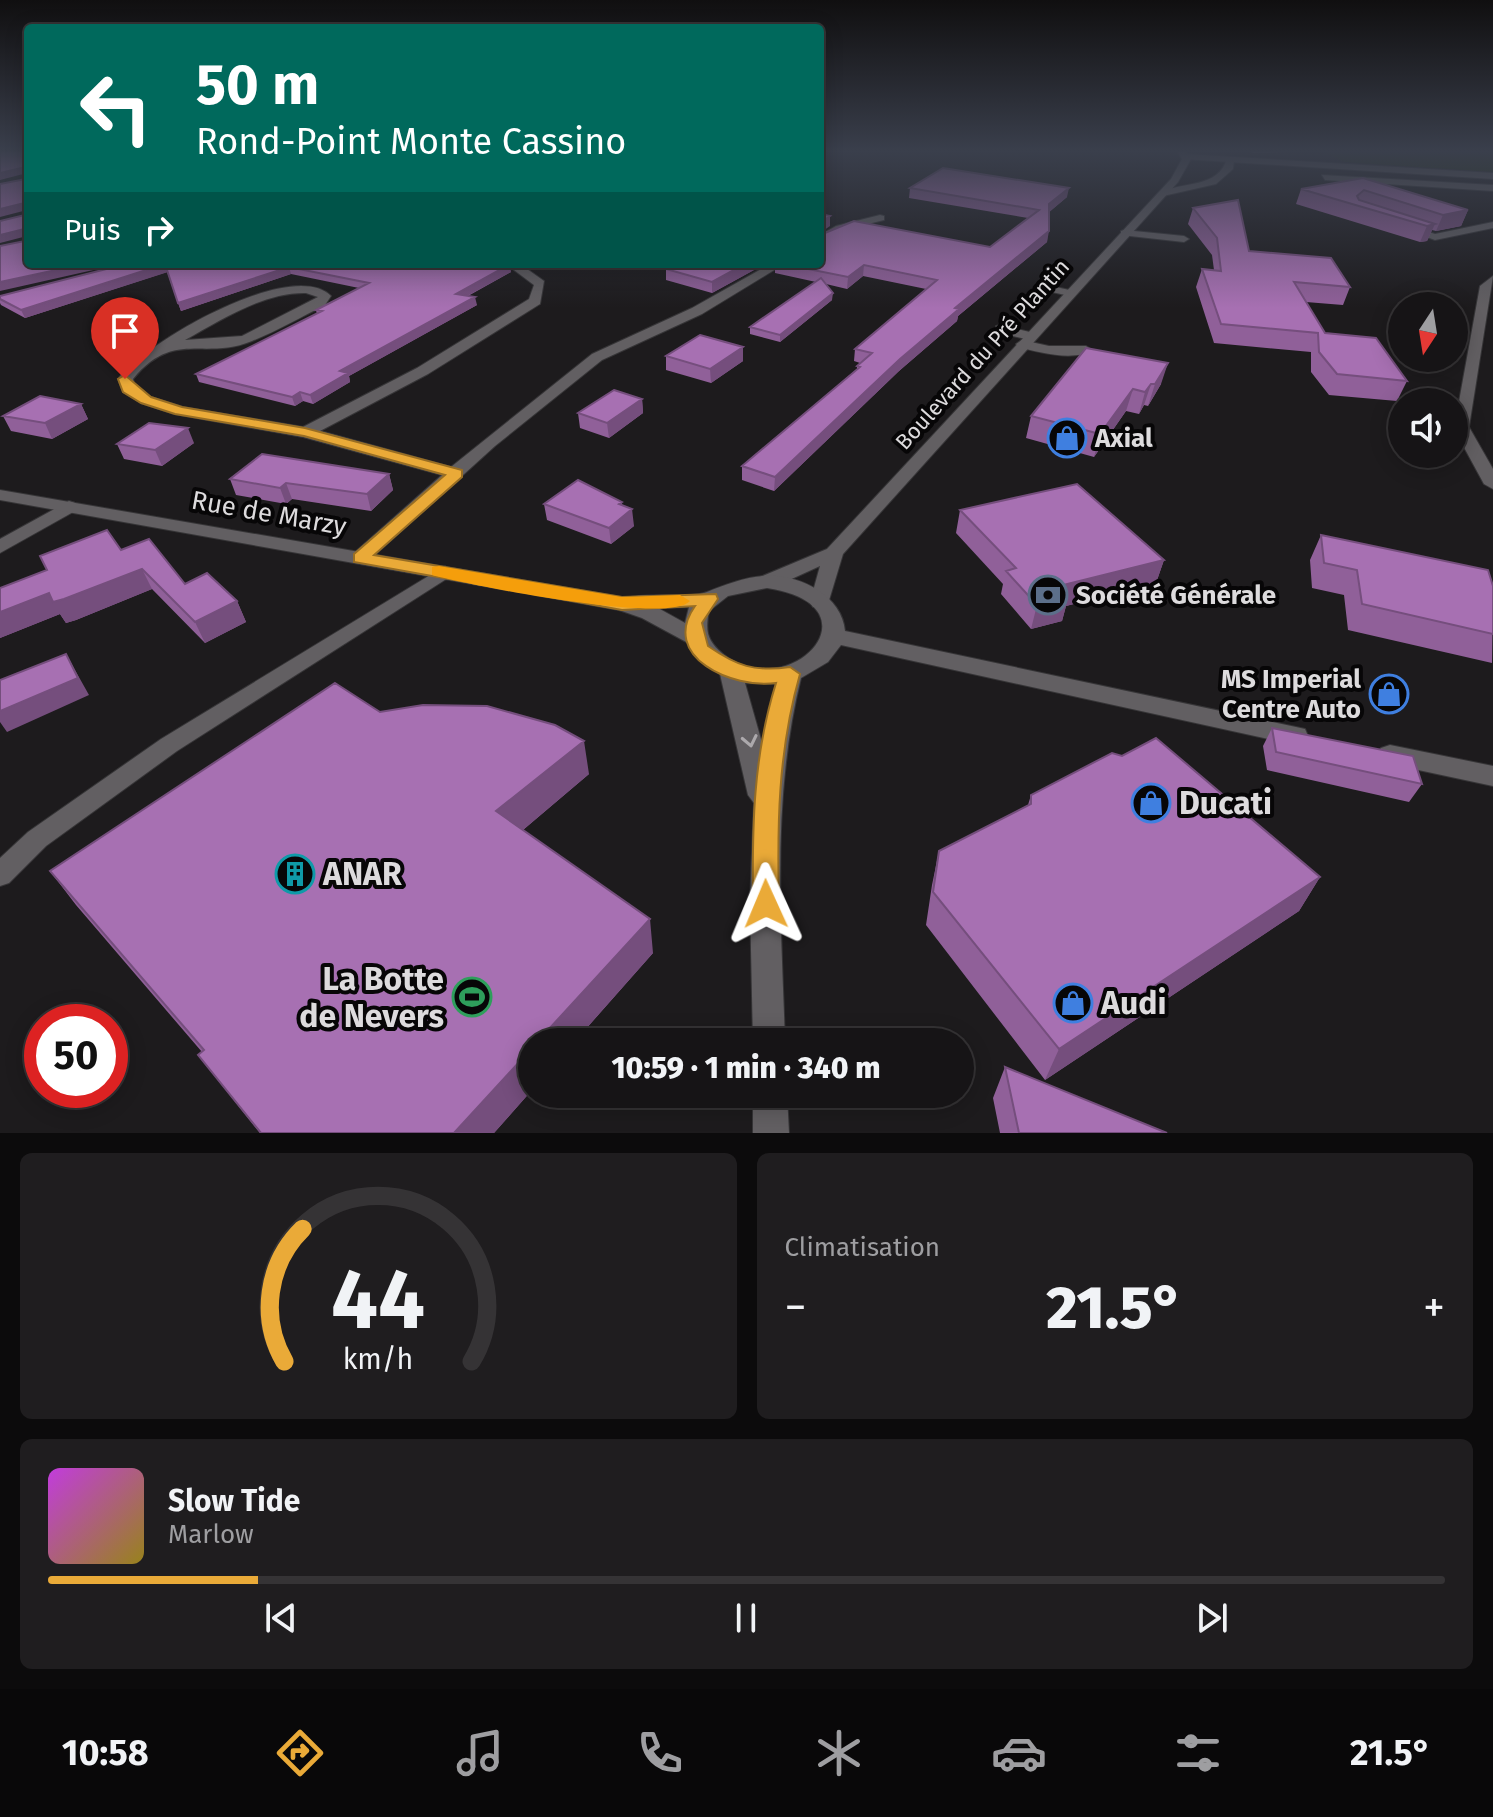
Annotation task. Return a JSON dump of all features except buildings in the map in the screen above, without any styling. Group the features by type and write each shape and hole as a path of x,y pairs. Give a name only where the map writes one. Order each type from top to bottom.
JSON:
{"street":[{"name":"Boulevard du Pré Plantin","path":"767,582 834,553 1153,203"},
{"path":"824,238 840,228 880,218"},
{"path":"305,432 388,392 474,343 535,301 540,284 518,268"},
{"path":"360,558 489,442 597,357 697,311 771,268"},
{"path":"1493,280 1486,286 1461,427 1493,484"},
{"path":"170,345 228,343 246,339 325,296 302,289 269,294 170,345 128,372 125,379 128,389 146,400 180,411 305,432 457,474"},
{"name":"Rue de Marzy","path":"0,495 622,604 650,613 693,637"},
{"path":"0,547 69,507"},
{"name":"Boulevard du Pré Plantin","path":"820,602 834,553"},
{"path":"767,582 796,588 820,602 830,612 834,636 827,652 811,665 790,674 770,677 730,671 700,651 693,637 693,623 709,599 725,589 767,582"},
{"name":"Rue de Marzy","path":"622,604 709,599"},
{"path":"834,636 1321,741"},
{"path":"730,671 745,721 764,812"},
{"path":"769,1028 764,812 776,720 790,674"},
{"path":"1368,750 1493,776"},
{"path":"770,1108 771,1133"}],"lane":[{"path":"1396,224 1435,237 1493,225"},
{"path":"1124,233 1184,239"},
{"path":"1042,287 1070,293"},
{"path":"1000,329 1049,350 1086,350"},
{"path":"0,875 37,839 169,745 445,572"}],"slow traffic":[{"path":"439,571 622,604 680,601"}],"place":[{"name":"Axial","path":"1067,438"},
{"name":"Société Générale","path":"1048,595"},
{"name":"MS Imperial Centre Auto","path":"1389,694"},
{"name":"Ducati","path":"1151,803"},
{"name":"ANAR","path":"295,874"},
{"name":"La Botte de Nevers","path":"472,997"},
{"name":"Audi","path":"1073,1003"}],"route":[{"path":"125,379 128,389 146,400 180,411 305,432 457,474 360,558 622,604 709,599 698,610 693,623 693,637 700,651 730,671 749,676 790,674 776,720 764,812 766,904"}]}
